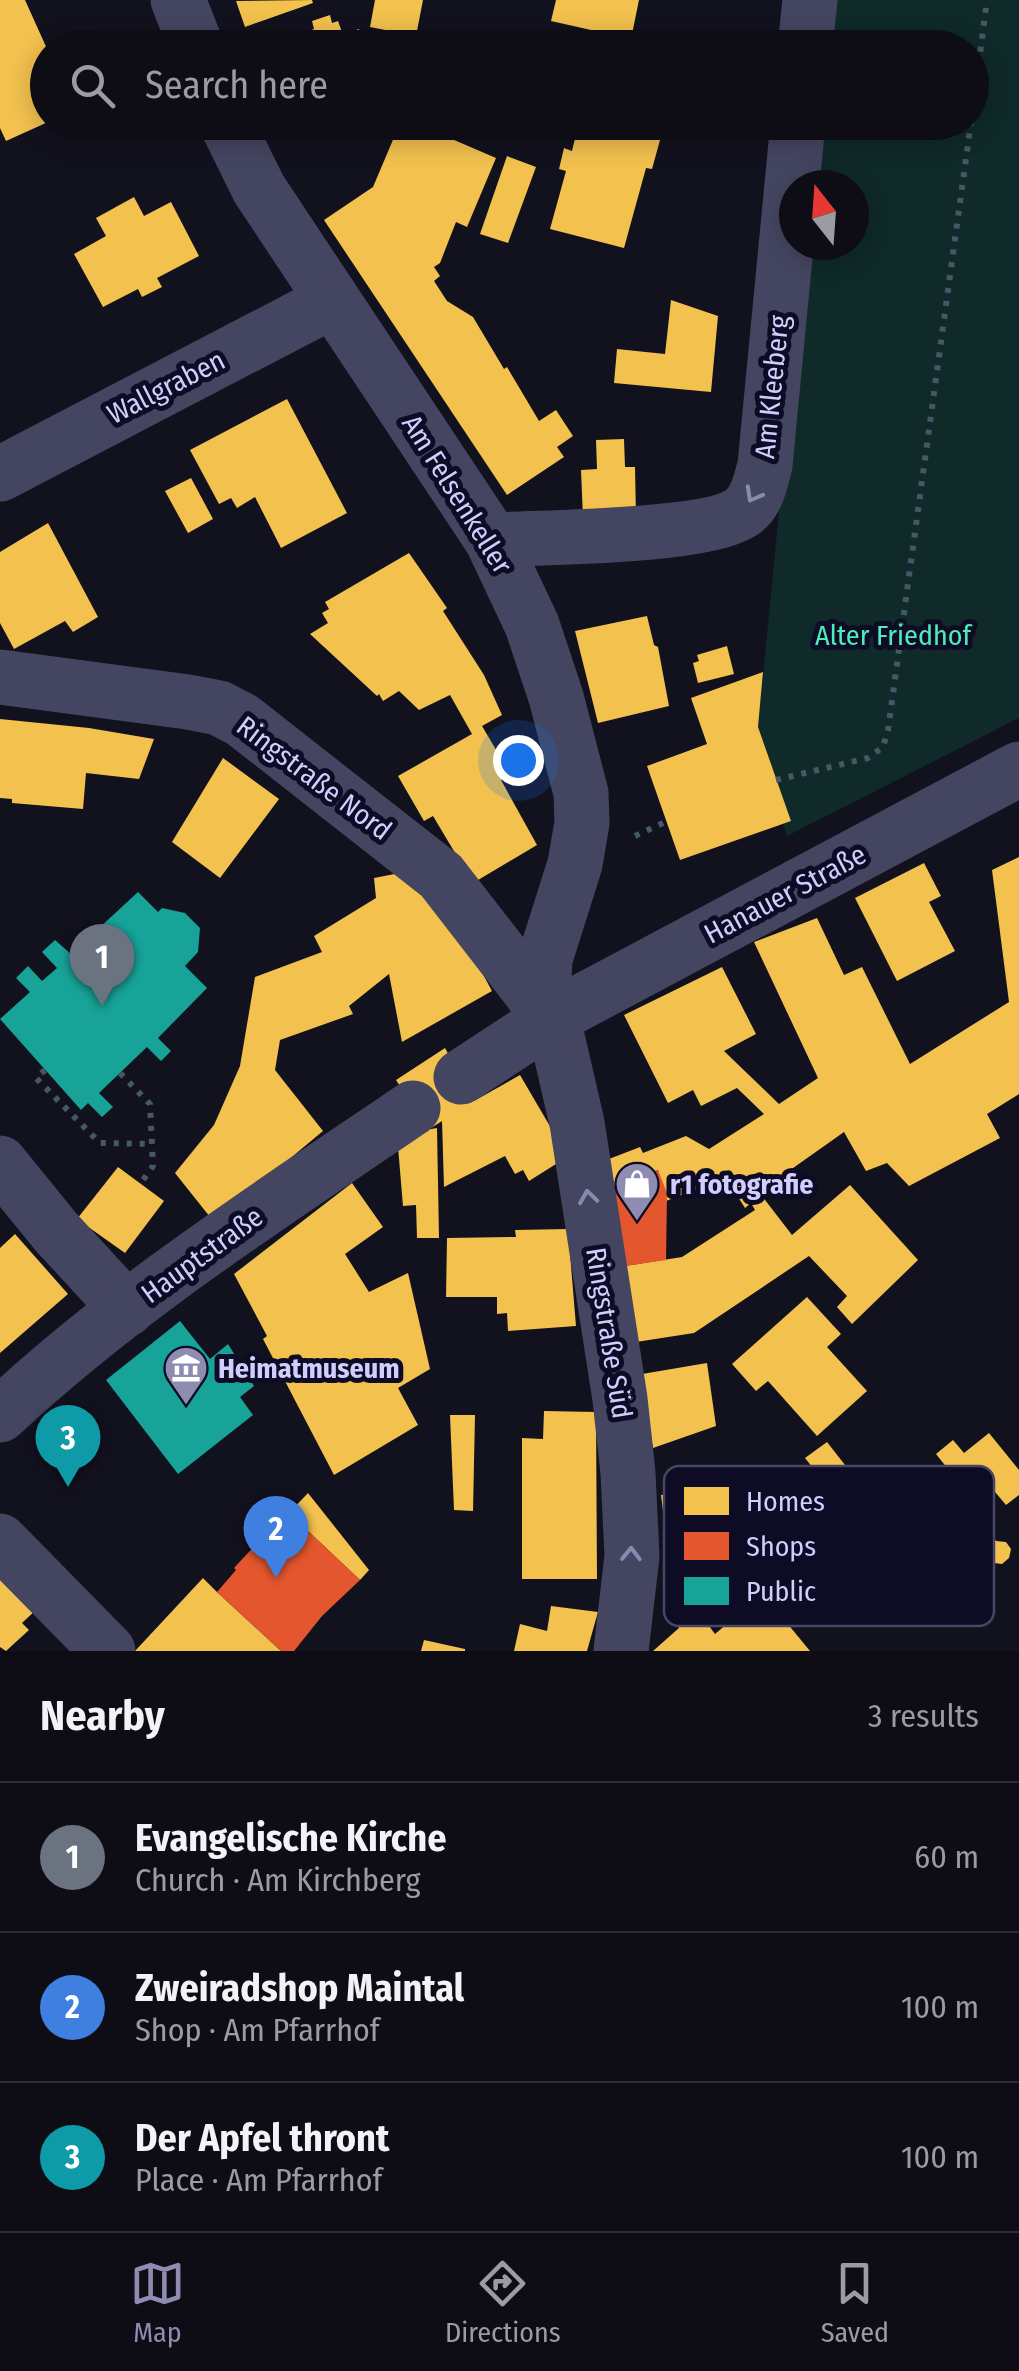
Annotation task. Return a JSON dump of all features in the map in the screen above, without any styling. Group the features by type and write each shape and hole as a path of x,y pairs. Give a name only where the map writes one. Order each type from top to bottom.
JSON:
{"street":[{"path":"178,0 190,30"},
{"path":"807,30 810,0"},
{"name":"Am Felsenkeller","path":"235,140 259,190 492,540 532,625 582,793 575,864 546,959 544,980 551,1018"},
{"name":"Am Kleeberg","path":"492,540 694,528 726,520 746,509 759,490 764,465 796,140"},
{"name":"Wallgraben","path":"0,474 332,301"},
{"name":"Ringstraße Nord","path":"0,677 188,702 220,708 242,720 442,876 551,1018"},
{"name":"Hanauer Straße","path":"551,1018 1019,769"},
{"path":"461,1077 551,1018"},
{"name":"Ringstraße Süd","path":"551,1018 577,1123 628,1473 632,1556 621,1651"},
{"name":"Hauptstraße","path":"0,1415 127,1309 214,1244 414,1108"},
{"path":"0,1163 56,1232 127,1309"},
{"path":"0,1541 108,1651"}],"path":[{"path":"983,30 987,0"},
{"path":"776,780 868,758 883,746 888,730 968,140"},
{"path":"45,1070 36,1078 100,1143 152,1144"},
{"path":"120,1073 150,1104 153,1166 141,1183"}],"green space":[{"name":"Alter Friedhof","path":"829,0 1019,0 1019,718 787,836 783,825 790,821 758,727 804,260 869,260 869,170 812,170 815,140 989,140 989,30 826,30"}],"building: Homes":[{"path":"0,0 25,0 39,30 30,30 30,130 6,141 0,128"},
{"path":"375,0 423,0 417,30 370,27"},
{"path":"556,0 639,0 633,30 591,30 551,21"},
{"path":"236,1 313,3 245,27"},
{"path":"330,15 332,23 338,21 341,30 311,30 312,21"},
{"path":"393,140 454,140 496,158 467,227 456,222 440,263 434,267 440,276 434,281 447,301 473,317 539,421 556,410 573,436 557,447 564,457 507,495 324,220 373,187"},
{"path":"575,140 660,140 652,169 646,168 624,248 550,229 566,171 559,169 564,148 572,151"},
{"path":"507,156 536,167 508,243 480,234"},
{"path":"134,197 144,216 171,202 199,256 157,278 162,287 142,297 138,289 103,307 74,254 106,236 96,218"},
{"path":"671,300 718,316 711,392 614,383 617,349 665,354"},
{"path":"287,399 347,513 281,548 255,497 237,508 231,498 219,504 190,450"},
{"path":"624,439 625,467 635,467 636,516 583,518 581,470 597,469 596,440"},
{"path":"191,478 213,519 188,533 165,491"},
{"path":"48,523 98,617 73,632 65,621 14,649 0,623 0,552"},
{"path":"409,553 447,608 443,611 484,675 502,715 482,726 511,775 501,780 537,845 473,883 433,816 424,821 398,776 472,734 450,695 419,710 399,691 383,701 310,634 328,623 322,613 329,609 325,602"},
{"path":"647,616 654,645 658,647 669,706 598,723 575,631"},
{"path":"727,646 734,674 698,683 693,663 699,661 697,655"},
{"path":"763,672 758,727 791,821 680,860 647,766 707,744 691,698"},
{"path":"0,719 154,739 139,779 86,773 83,809 12,803 12,799 0,798"},
{"path":"223,758 279,799 220,878 172,842"},
{"path":"1019,857 1019,1094 987,1114 1000,1138 909,1186 887,1163 866,1171 844,1132 759,1192 792,1235 850,1185 918,1260 852,1324 837,1307 847,1296 809,1256 694,1333 636,1342 625,1266 682,1257 755,1210 751,1203 745,1208 726,1178 666,1201 658,1170 613,1187 609,1159 640,1147 643,1153 686,1136 709,1149 764,1114 737,1088 701,1106 693,1090 668,1103 624,1015 722,967 756,1034 724,1051 779,1104 818,1078 754,942 817,918 844,975 862,967 910,1064 1009,1002 992,870"},
{"path":"924,863 941,896 929,902 955,951 897,981 855,898"},
{"path":"410,871 438,891 492,991 402,1042 389,974 349,1006 353,1014 280,1040 275,1070 323,1131 214,1222 175,1173 214,1125 240,1066 255,977 322,952 314,936 376,898 374,878"},
{"path":"445,1048 474,1101 520,1075 551,1128 556,1164 529,1181 523,1170 515,1174 505,1156 444,1187 442,1121 428,1130 396,1080"},
{"path":"437,1128 439,1238 417,1238 416,1205 403,1206 397,1135"},
{"path":"118,1167 164,1201 125,1253 77,1219"},
{"path":"352,1183 383,1227 345,1254 369,1292 408,1273 430,1369 398,1388 418,1425 334,1475 234,1274"},
{"path":"568,1229 576,1326 508,1331 507,1313 497,1314 497,1297 446,1297 447,1238 516,1237 515,1230"},
{"path":"15,1234 68,1294 0,1353 0,1248"},
{"path":"807,1297 841,1334 827,1347 867,1391 817,1436 768,1381 756,1391 732,1364"},
{"path":"707,1363 716,1426 653,1448 642,1374"},
{"path":"544,1411 596,1412 597,1579 522,1579 522,1438 543,1439"},
{"path":"450,1415 475,1415 473,1511 454,1510"},
{"path":"989,1433 1019,1470 1019,1495 1006,1505 994,1491 994,1466 946,1466 936,1454 953,1440 964,1453"},
{"path":"827,1442 845,1465 811,1466 805,1458"},
{"path":"308,1493 369,1570 360,1580 289,1513"},
{"path":"994,1538 1006,1542 1011,1549 1002,1564 994,1563"},
{"path":"0,1566 38,1608 22,1623 29,1630 6,1651 0,1647"},
{"path":"203,1578 217,1592 281,1651 135,1651"},
{"path":"551,1606 598,1612 587,1651 514,1651 520,1624 547,1631"},
{"path":"677,1626 709,1626 715,1634 724,1626 789,1626 810,1651 653,1651"},
{"path":"424,1640 465,1649 465,1651 421,1651"}],"building: Shops":[{"path":"658,1170 667,1193 666,1260 625,1266 613,1187"},
{"path":"287,1511 360,1580 322,1616 294,1651 281,1651 217,1592"}],"building: Public":[{"path":"138,892 158,912 162,908 185,913 200,928 198,952 185,966 207,988 158,1038 171,1051 161,1061 147,1047 99,1093 113,1107 102,1117 88,1103 81,1110 0,1019 30,992 16,978 28,966 42,981 57,968 42,952 55,940 71,954"},
{"name":"Heimatmuseum","path":"180,1321 210,1359 228,1344 254,1386 240,1397 253,1415 178,1474 106,1380"}],"place":[{"name":"Evangelische Kirche","path":"102,1006"},
{"name":"r1 fotografie","path":"637,1222"},
{"name":"Heimatmuseum","path":"186,1406"},
{"name":"Der Apfel thront","path":"68,1487"},
{"name":"Zweiradshop Maintal","path":"276,1578"}]}
